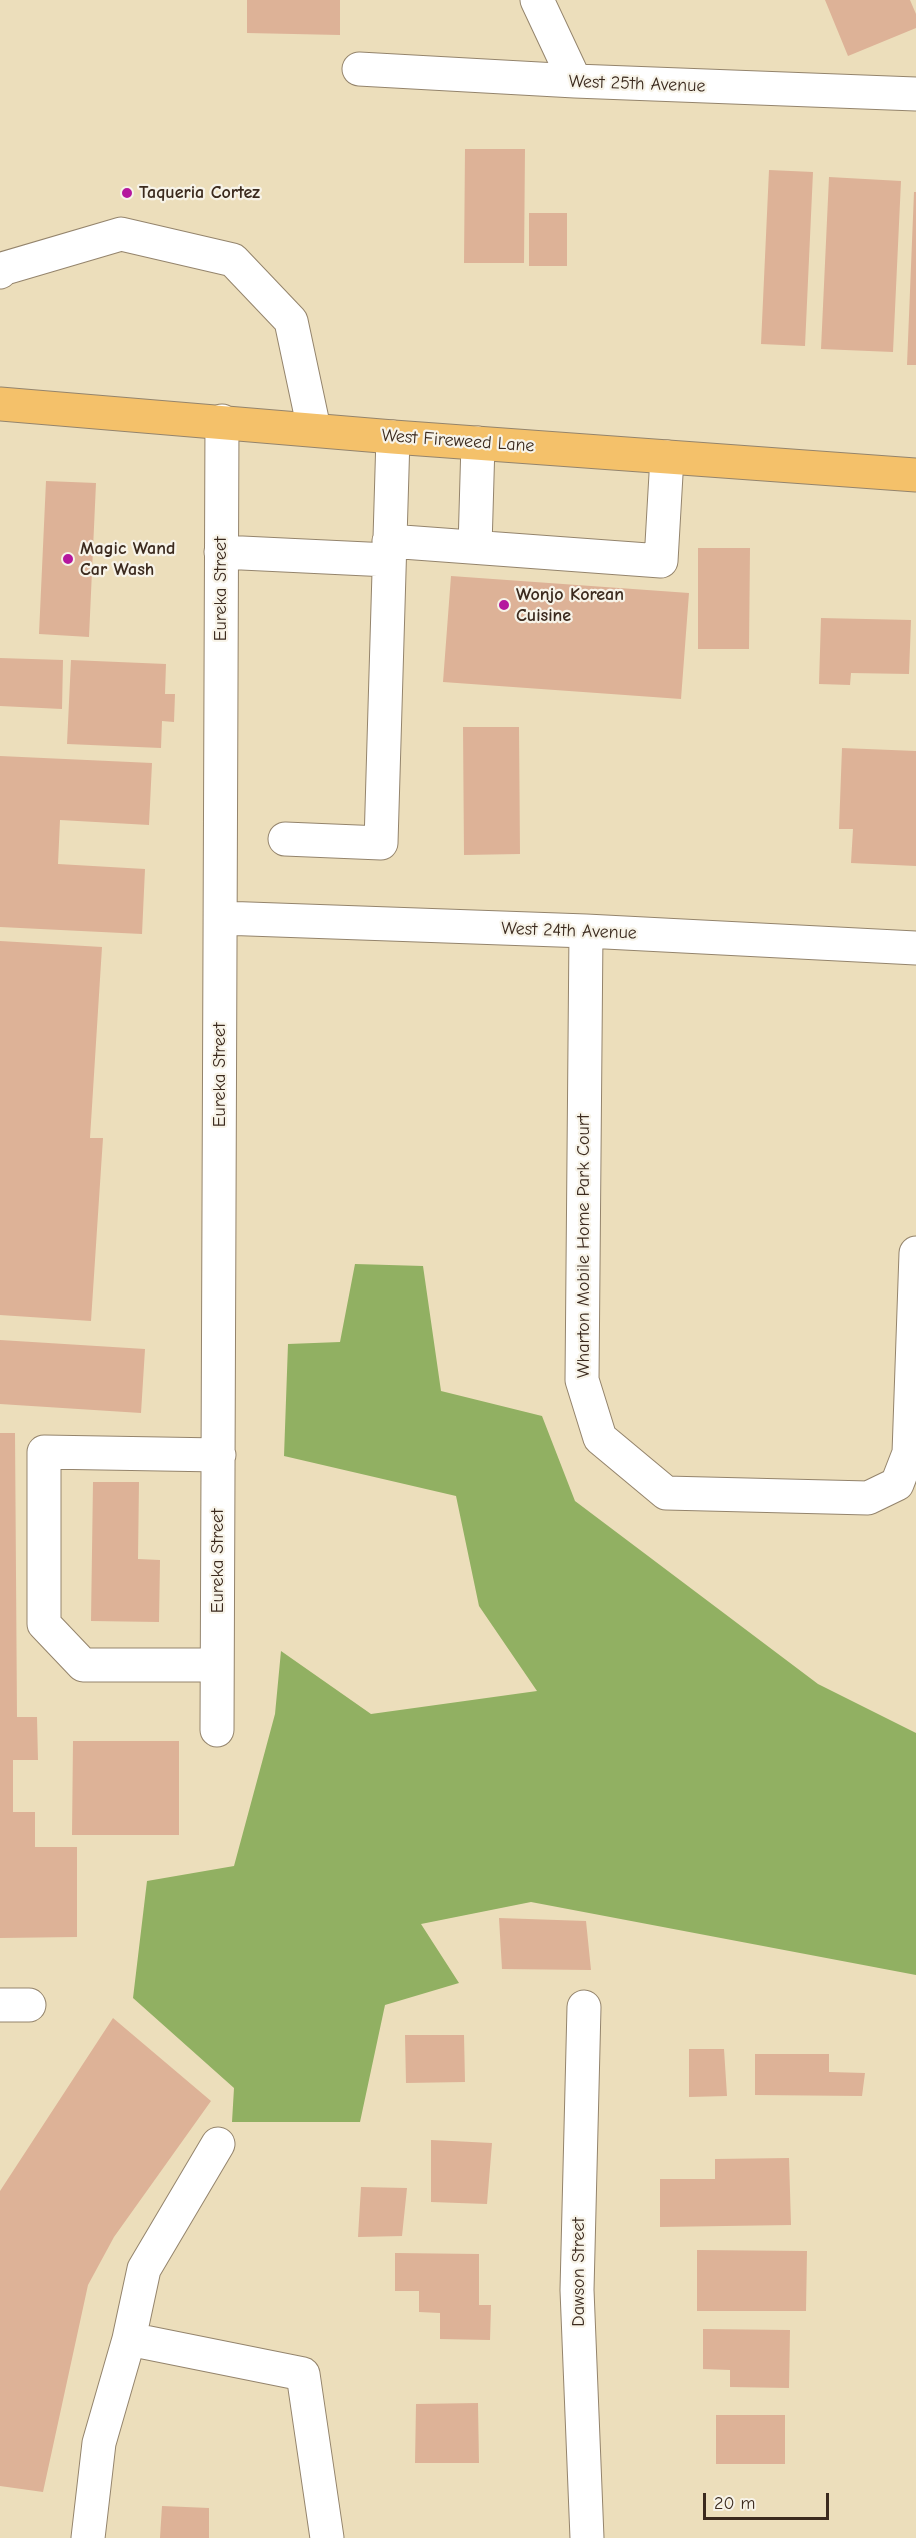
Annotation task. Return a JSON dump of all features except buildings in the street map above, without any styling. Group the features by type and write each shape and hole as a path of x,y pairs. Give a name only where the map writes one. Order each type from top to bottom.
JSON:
{"main road":[{"name":"West Fireweed Lane","path":"0,404 222,420 393,437 916,475"}],"street":[{"path":"537,0 574,81"},
{"name":"West 25th Avenue","path":"359,69 574,81 916,94"},
{"path":"0,272 2,269 121,234 233,260 291,321 314,429"},
{"name":"Eureka Street","path":"217,1731 222,420"},
{"path":"285,839 381,843 393,437"},
{"path":"475,547 478,443"},
{"path":"221,552 475,547 661,561 667,457"},
{"name":"West 24th Avenue","path":"221,918 586,931 916,948"},
{"name":"Wharton Mobile Home Park Court","path":"586,931 582,1380 600,1438 666,1493 868,1498 897,1484 909,1453 916,1253"},
{"path":"217,1665 83,1665 44,1624 44,1452 219,1455"},
{"name":"Dawson Street","path":"584,2007 577,2290 587,2538"},
{"path":"88,2538 99,2444 129,2339 144,2270 218,2144"},
{"path":"129,2339 303,2374 327,2538"}],"green space":[{"path":"355,1264 423,1266 441,1391 542,1416 575,1501 818,1684 916,1733 916,1975 531,1902 421,1924 459,1983 385,2005 360,2122 232,2122 234,2088 133,1998 147,1881 234,1866 275,1714 281,1651 371,1714 537,1691 479,1606 456,1496 284,1456 288,1344 340,1342"}],"place":[{"name":"Taqueria Cortez","path":"127,193"},
{"name":"Magic Wand Car Wash","path":"68,559"},
{"name":"Wonjo Korean Cuisine","path":"504,605"}]}
